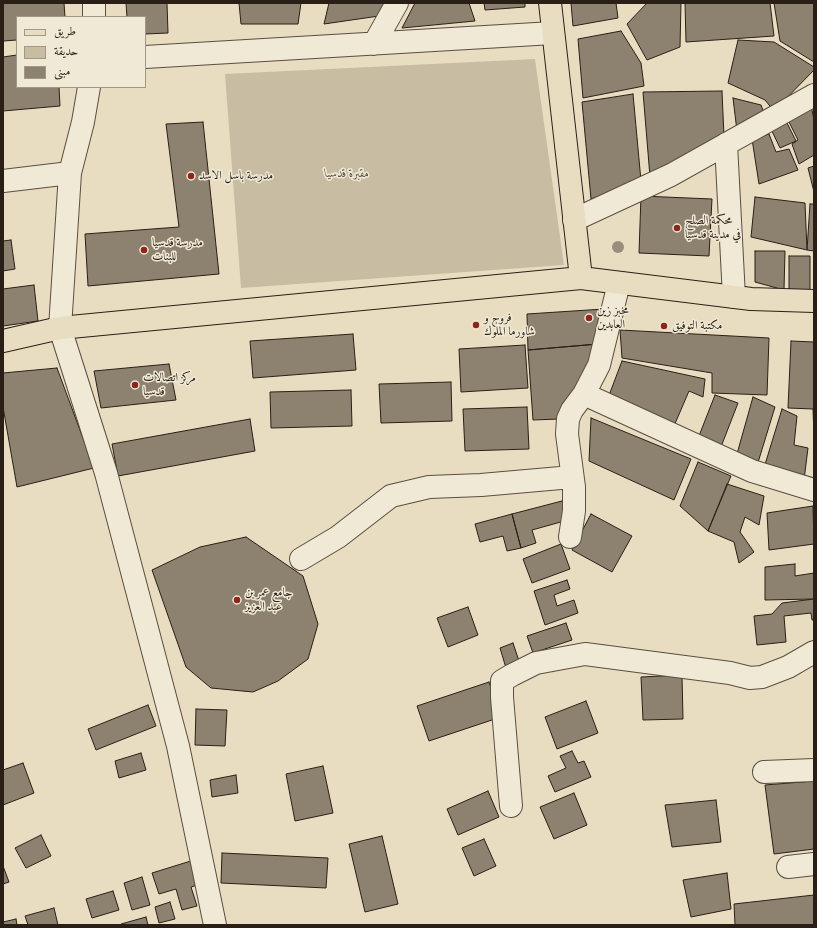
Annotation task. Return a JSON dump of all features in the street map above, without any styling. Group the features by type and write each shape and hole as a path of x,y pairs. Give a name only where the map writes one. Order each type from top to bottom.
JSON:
{"main road":[{"path":"550,3 581,278"},
{"path":"3,341 60,328 581,278 751,299 814,301"}],"street":[{"path":"94,3 94,16"},
{"path":"374,44 397,3"},
{"path":"146,57 553,34"},
{"path":"89,88 83,122 70,174 60,328 106,473 178,746 215,925"},
{"path":"574,220 671,175 814,95"},
{"path":"726,144 734,296"},
{"path":"3,181 70,174"},
{"path":"570,537 574,511 574,487 568,434 568,418 584,394 599,365 618,283"},
{"path":"584,394 752,471 814,490"},
{"path":"301,559 338,537 391,496 429,487 481,485 572,477"},
{"path":"511,806 502,681 512,675 536,663 585,654 730,673 750,678 762,677 788,667 814,652"},
{"path":"764,772 814,770"},
{"path":"788,867 814,864"}],"green space":[{"name":"مقبرة قدسيا","path":"535,59 564,265 241,288 225,74"}],"building":[{"path":"3,3 64,3 65,16 16,16 16,40 3,41"},
{"path":"126,3 167,3 168,33 146,34 146,16 127,16"},
{"path":"239,3 301,3 298,24 241,24"},
{"path":"329,3 384,3 379,16 324,24"},
{"path":"415,3 469,3 475,21 402,28"},
{"path":"484,3 525,3 525,7 485,10"},
{"path":"571,3 616,3 618,18 573,26"},
{"path":"647,3 681,3 680,47 647,60 627,24"},
{"path":"685,3 770,3 774,36 686,42"},
{"path":"774,3 814,3 814,62 780,41"},
{"path":"621,31 641,63 644,86 583,98 578,39"},
{"path":"738,40 774,42 814,67 814,70 774,111 765,100 728,83"},
{"path":"16,55 16,88 59,88 60,106 3,111 3,57"},
{"path":"722,91 724,137 650,177 643,92"},
{"path":"633,94 641,181 591,199 582,102"},
{"path":"733,98 761,105 765,116 737,131"},
{"path":"811,105 814,120 814,155 799,164 792,144 798,140 788,120"},
{"path":"786,121 796,141 780,148 771,129"},
{"name":"مدرسة باسل الاسد","path":"203,122 219,274 88,286 85,234 179,227 166,124"},
{"path":"769,134 776,152 789,149 798,170 759,184 752,139"},
{"path":"814,166 814,192 808,168"},
{"path":"641,196 712,199 709,256 639,253"},
{"path":"755,197 805,203 807,250 751,237"},
{"path":"810,204 814,204 814,251 807,250"},
{"path":"11,240 15,269 3,271 3,241"},
{"path":"755,251 785,251 784,290 755,282"},
{"path":"789,256 810,256 810,291 789,291"},
{"path":"34,285 38,321 3,326 3,289"},
{"path":"604,309 598,344 528,350 527,314"},
{"path":"620,330 769,338 767,395 712,393 712,373 622,358"},
{"path":"353,334 356,370 253,378 250,341"},
{"path":"791,341 814,342 814,437 813,409 788,408"},
{"path":"598,344 559,419 533,420 528,350"},
{"path":"525,345 528,388 461,392 459,349"},
{"path":"622,361 705,379 703,397 689,391 671,433 608,398"},
{"name":"مركز اتصالات قدسيا","path":"169,364 176,400 101,408 94,371"},
{"path":"57,368 94,468 17,487 3,407 3,373"},
{"path":"451,382 452,421 381,423 379,384"},
{"path":"351,390 352,426 271,428 270,392"},
{"path":"715,395 738,403 719,452 697,441"},
{"path":"753,397 775,407 756,469 735,461"},
{"path":"527,407 529,449 465,451 463,409"},
{"path":"782,409 797,416 794,445 808,448 804,480 763,471"},
{"path":"591,418 691,459 674,500 589,461"},
{"path":"250,419 255,451 118,476 112,444"},
{"path":"698,462 731,476 708,531 680,506"},
{"path":"727,484 764,496 759,525 745,517 740,532 754,552 739,563 734,542 708,531"},
{"path":"562,501 568,520 532,530 536,543 521,548 512,514"},
{"path":"813,506 814,544 769,550 767,513"},
{"path":"512,514 521,548 507,551 503,536 480,542 475,524"},
{"path":"591,514 632,536 612,572 572,550"},
{"name":"جامع عمر بن عبد العزيز","path":"246,537 303,576 318,624 308,659 278,681 253,692 211,688 186,667 152,570 200,547"},
{"path":"561,544 570,569 532,583 523,559"},
{"path":"795,564 795,576 814,573 814,599 765,600 765,567"},
{"path":"567,580 570,589 554,595 557,606 574,600 578,613 545,625 534,591"},
{"path":"814,599 814,620 812,620 811,613 784,616 786,642 757,645 754,616 772,614 782,603"},
{"path":"468,607 478,635 448,647 437,618"},
{"path":"566,623 572,640 533,653 527,636"},
{"path":"513,643 520,664 506,668 500,648"},
{"path":"682,675 683,719 643,720 641,677"},
{"path":"489,682 501,717 429,741 417,706"},
{"path":"586,701 598,733 557,749 545,717"},
{"path":"148,705 156,726 96,750 88,729"},
{"path":"196,709 227,710 225,746 195,745"},
{"path":"572,751 578,763 584,761 591,777 555,792 548,776 566,768 560,756"},
{"path":"141,753 146,770 119,778 115,761"},
{"path":"23,763 34,793 3,805 3,770"},
{"path":"323,766 333,813 295,821 286,774"},
{"path":"236,775 238,793 212,797 210,780"},
{"path":"814,781 814,849 774,854 765,785"},
{"path":"488,791 499,817 458,835 447,809"},
{"path":"574,793 587,825 554,839 540,807"},
{"path":"716,800 721,842 672,847 665,805"},
{"path":"41,835 51,856 26,868 15,848"},
{"path":"382,836 398,904 365,912 349,844"},
{"path":"484,839 496,866 474,876 462,848"},
{"path":"222,853 328,858 326,888 221,883"},
{"path":"194,860 201,884 191,887 197,906 182,910 176,889 159,894 152,873"},
{"path":"3,866 9,882 3,884"},
{"path":"727,873 731,909 691,917 683,880"},
{"path":"142,877 150,905 132,910 124,883"},
{"path":"113,891 119,910 92,918 86,899"},
{"path":"814,895 814,925 735,925 734,904"},
{"path":"170,902 175,919 159,923 155,907"},
{"path":"54,908 58,925 28,925 25,916"},
{"path":"146,917 148,925 121,925 121,924"},
{"path":"16,919 17,925 3,925 3,922"}],"place":[{"name":"مدرسة باسل الاسد","path":"191,176"},
{"name":"محكمة الصلح في مدينة قدسيا","path":"677,228"},
{"name":"مدرسة قدسيا للبنات","path":"144,250"},
{"name":"مخبز زين العابدين","path":"589,318"},
{"name":"فروج و شاورما الملوك","path":"476,325"},
{"name":"مكتبة التوفيق","path":"664,326"},
{"name":"مركز اتصالات قدسيا","path":"135,385"},
{"name":"جامع عمر بن عبد العزيز","path":"237,600"}]}
